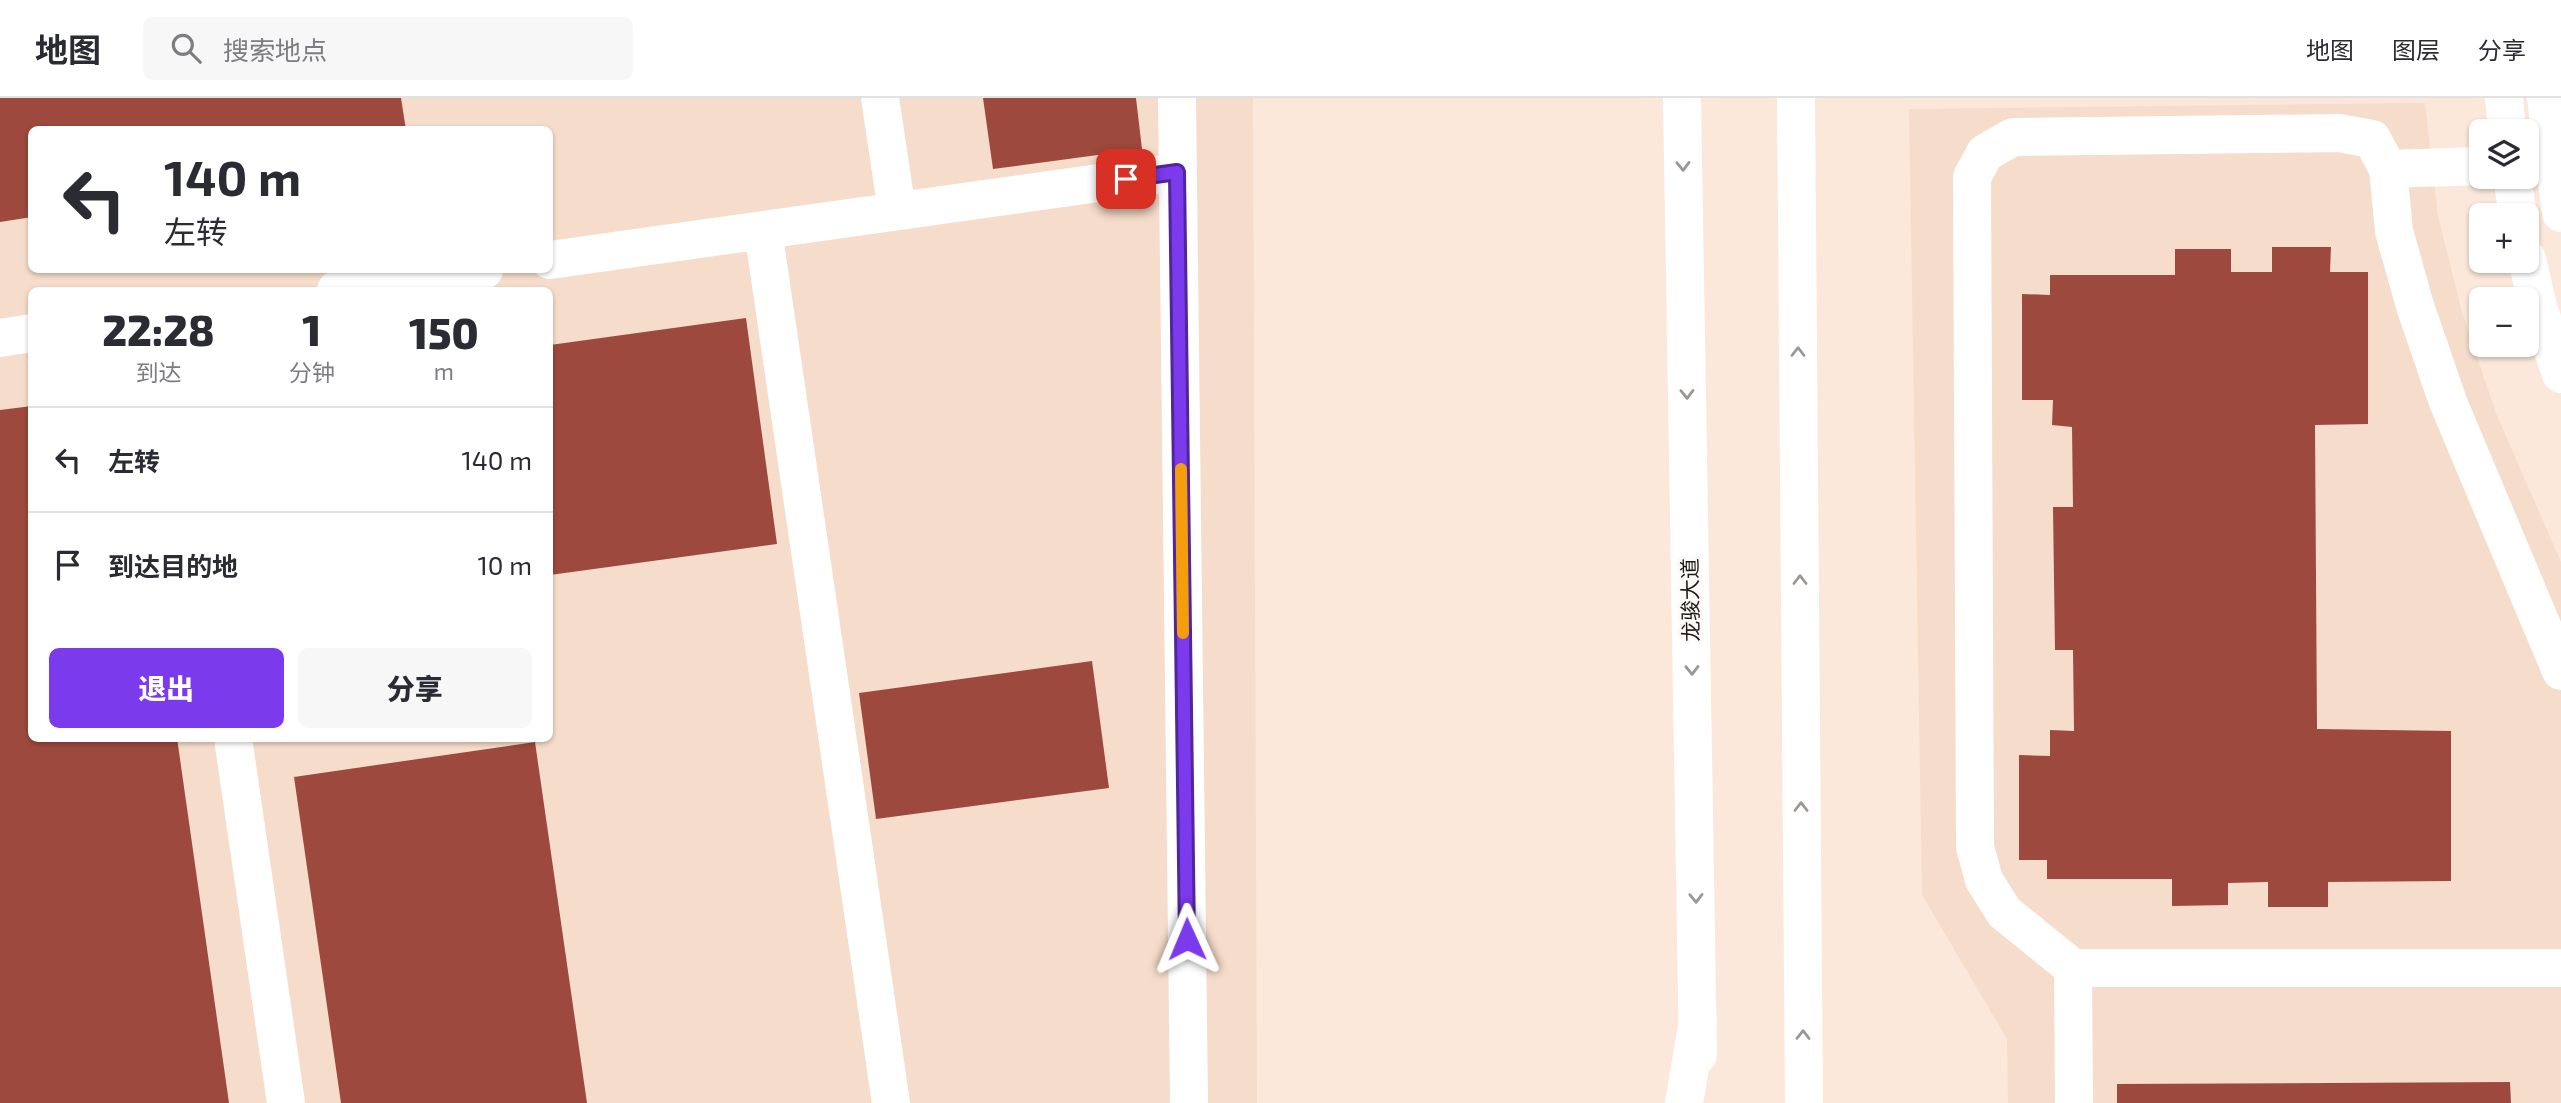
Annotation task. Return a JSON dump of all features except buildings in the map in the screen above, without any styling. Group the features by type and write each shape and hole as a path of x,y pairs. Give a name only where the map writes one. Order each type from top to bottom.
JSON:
{"main road":[{"path":"880,98 897,211"},
{"path":"1177,98 1189,1103"},
{"name":"龙骏大道","path":"1682,98 1699,1103"},
{"path":"1796,98 1804,1103"},
{"path":"2504,98 2506,119"},
{"path":"2546,98 2561,213"},
{"path":"2561,671 2448,402 2415,306 2394,231 2388,169 2372,139 2339,133 2013,137 1986,153 1972,177 1975,847 1984,880 2004,912 2073,968 2561,968"},
{"path":"2388,169 2469,166"},
{"path":"553,260 1177,172"},
{"path":"764,230 891,1103"},
{"path":"358,287 462,273"},
{"path":"2530,273 2538,307 2561,374"},
{"path":"0,338 28,334"},
{"path":"234,742 286,1103"},
{"path":"2073,968 2074,1103"},
{"path":"1684,1103 1698,1021"}],"shaded area":[{"path":"0,98 1253,98 1257,1103 0,1103"},
{"path":"2425,103 2438,216 2469,333 2469,357 2477,357 2496,413 2561,562 2561,1103 2008,1103 2007,1039 1922,895 1909,109"}],"slow traffic":[{"path":"1181,469 1183,633"}],"route":[{"path":"1126,179 1177,172 1187,939"}]}
